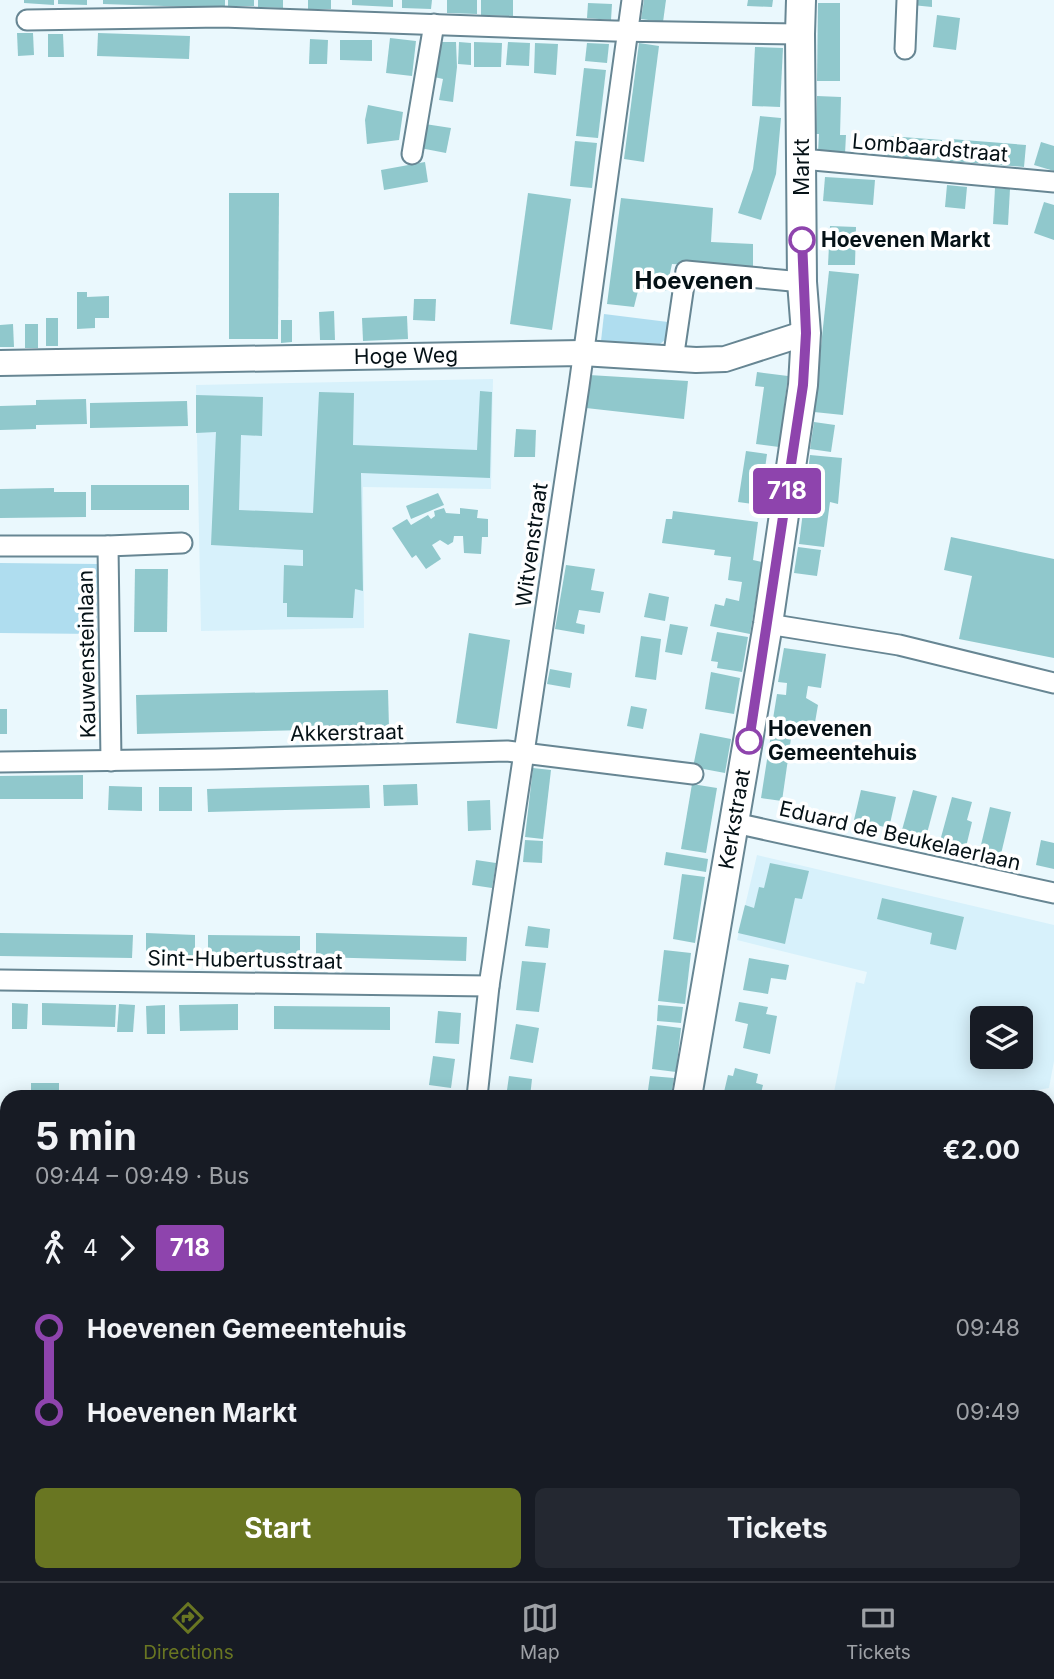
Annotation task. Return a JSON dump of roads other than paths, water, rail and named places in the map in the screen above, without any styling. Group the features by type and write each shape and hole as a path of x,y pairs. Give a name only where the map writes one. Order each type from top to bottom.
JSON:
{"main road":[{"name":"Markt","path":"801,0 802,282 806,333"},
{"name":"Kerkstraat","path":"688,1090 768,624 803,385 806,333"}],"street":[{"name":"Witvenstraat","path":"478,1090 489,986 632,0"},
{"path":"905,49 907,0"},
{"path":"27,20 222,16 628,31 800,34"},
{"path":"412,154 433,24"},
{"name":"Lombaardstraat","path":"802,159 1054,182"},
{"path":"673,360 686,271 802,282"},
{"name":"Hoge Weg","path":"0,363 582,353 673,360 725,359 806,333"},
{"name":"Kauwensteinlaan","path":"0,546 182,543"},
{"name":"Kauwensteinlaan","path":"108,546 111,761"},
{"path":"768,624 899,646 1054,682"},
{"name":"Akkerstraat","path":"0,762 524,753 693,774"},
{"name":"Eduard de Beukelaerlaan","path":"735,823 1054,893"},
{"name":"Sint-Hubertusstraat","path":"0,980 489,986"}],"place":[{"name":"Hoevenen Markt","path":"802,240"},
{"name":"Hoevenen Gemeentehuis","path":"749,741"}],"district":[{"name":"Hoevenen","path":"694,281"}]}
